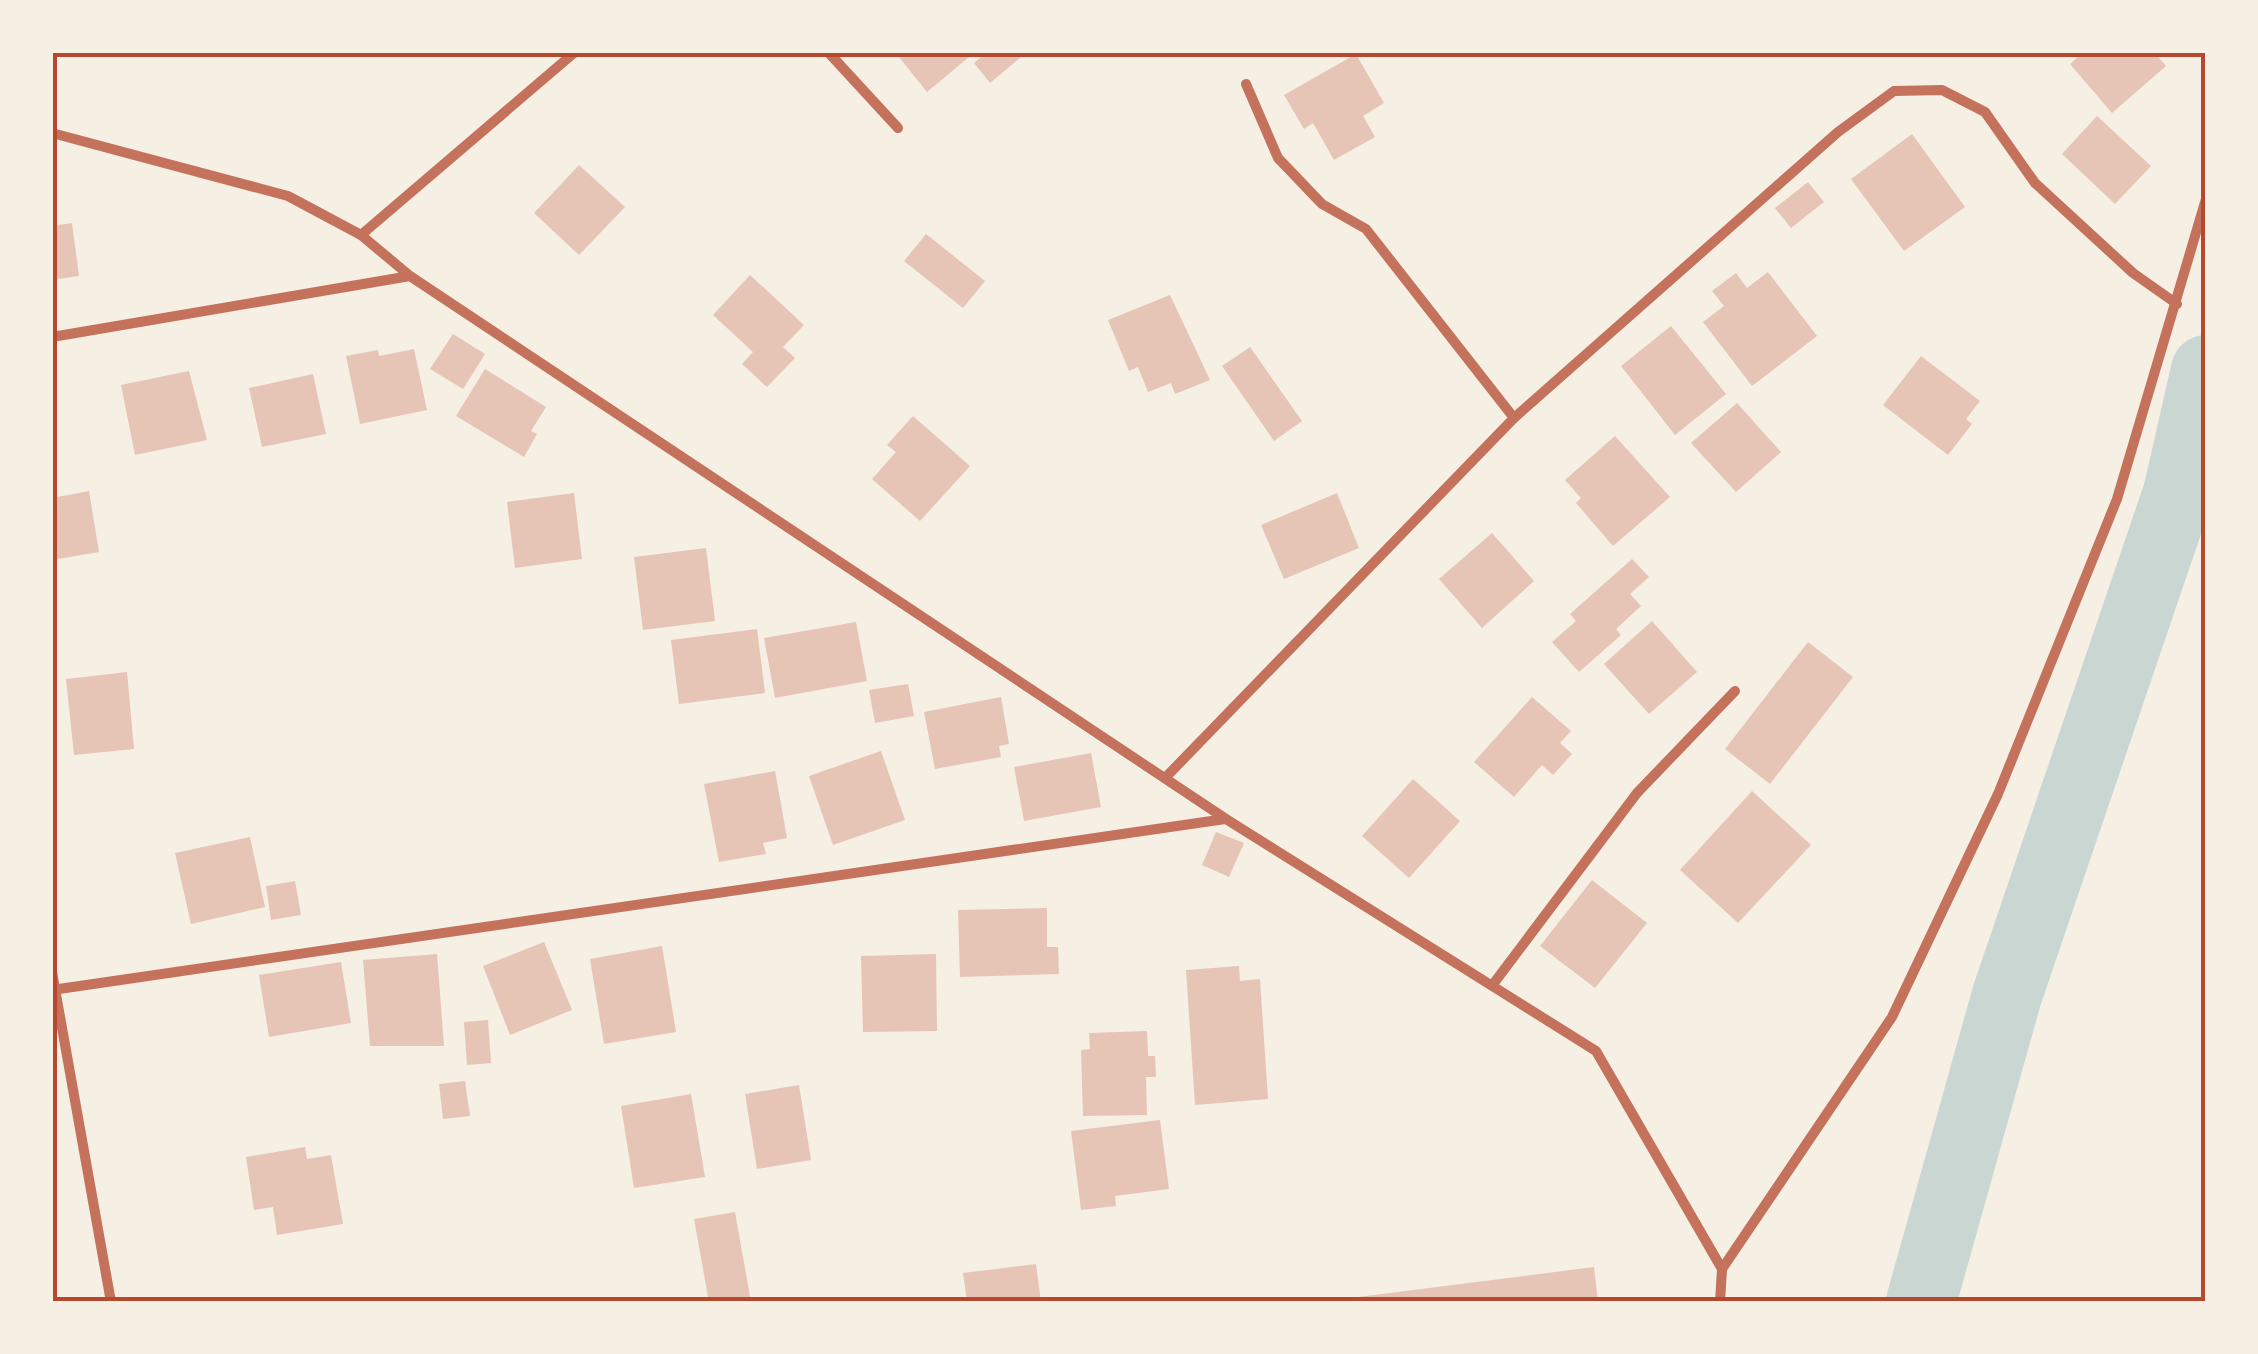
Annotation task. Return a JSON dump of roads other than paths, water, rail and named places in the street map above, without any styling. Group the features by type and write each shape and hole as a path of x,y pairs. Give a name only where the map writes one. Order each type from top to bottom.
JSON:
{"street":[{"path":"360,235 575,52"},
{"path":"828,52 898,128"},
{"path":"1246,84 1278,158 1322,204 1366,229 1514,418"},
{"path":"1166,776 1514,418 1838,132 1894,91 1942,90 1985,112 2035,182 2133,273 2177,304"},
{"path":"52,133 288,196 360,235 410,276 1226,818 1494,983 1596,1051 1722,1269"},
{"path":"1720,1302 1722,1269 1892,1017 1998,794 2117,499 2206,199"},
{"path":"52,337 410,276"},
{"path":"1494,983 1637,794 1735,692"},
{"path":"54,990 1226,818"},
{"path":"52,972 111,1302"}],"waterway":[{"path":"1921,1302 2007,995 2178,493 2206,370"}]}
